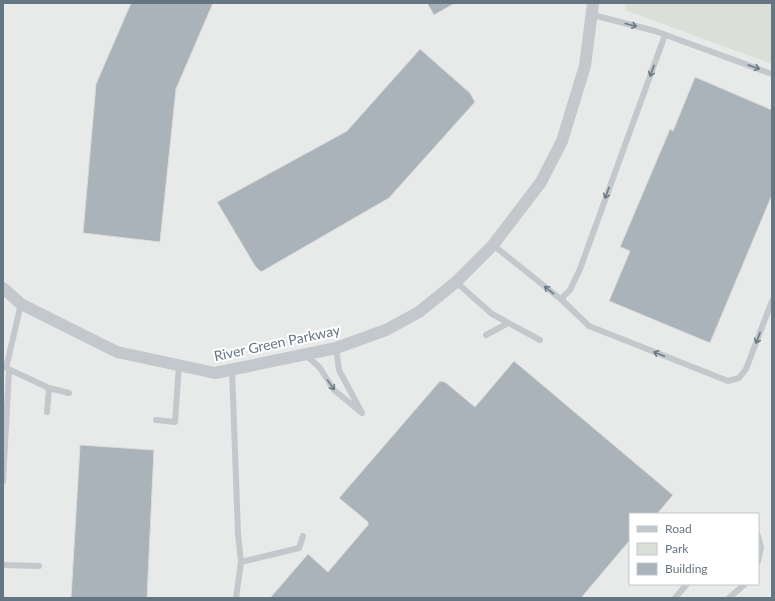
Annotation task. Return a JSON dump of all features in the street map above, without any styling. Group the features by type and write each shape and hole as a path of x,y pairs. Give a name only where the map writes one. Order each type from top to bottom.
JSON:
{"street":[{"name":"River Green Parkway","path":"3,288 21,304 117,352 215,373 336,348 386,330 419,312 456,282 493,245 541,182 562,141 585,66 593,15 593,3"}],"lane":[{"path":"593,15 665,35 772,74"},
{"path":"561,299 570,290 580,269 665,35"},
{"path":"493,245 561,299 589,326 728,381 739,378 746,369 772,302"},
{"path":"456,282 492,314 540,340"},
{"path":"21,304 5,361 6,368 9,371 49,388 69,393"},
{"path":"486,335 508,323"},
{"path":"306,355 320,368 334,390 362,413 339,370 336,348"},
{"path":"156,420 175,422 179,365"},
{"path":"232,369 238,534 241,562 236,598"},
{"path":"3,481 9,371"},
{"path":"48,412 49,388"},
{"path":"241,562 299,548 303,536"},
{"path":"759,540 761,547 759,557"},
{"path":"3,565 39,566"},
{"path":"675,598 686,585"},
{"path":"729,598 744,585"}],"shaded area":[{"path":"3,3 772,3 772,598 3,598"}],"green space":[{"path":"626,3 772,3 772,64 625,10"}],"building":[{"path":"131,3 213,3 176,89 160,242 83,233 96,84"},
{"path":"427,3 455,3 434,15"},
{"path":"420,49 470,93 475,102 389,198 261,272 255,266 217,202 347,131"},
{"path":"695,77 772,110 772,195 710,343 609,301 630,251 620,247 670,129 673,131"},
{"path":"514,361 673,495 658,513 629,513 629,541 581,598 270,598 308,554 328,572 368,525 368,522 339,498 440,381 445,382 475,407"},
{"path":"80,445 154,450 147,598 71,598"}]}
